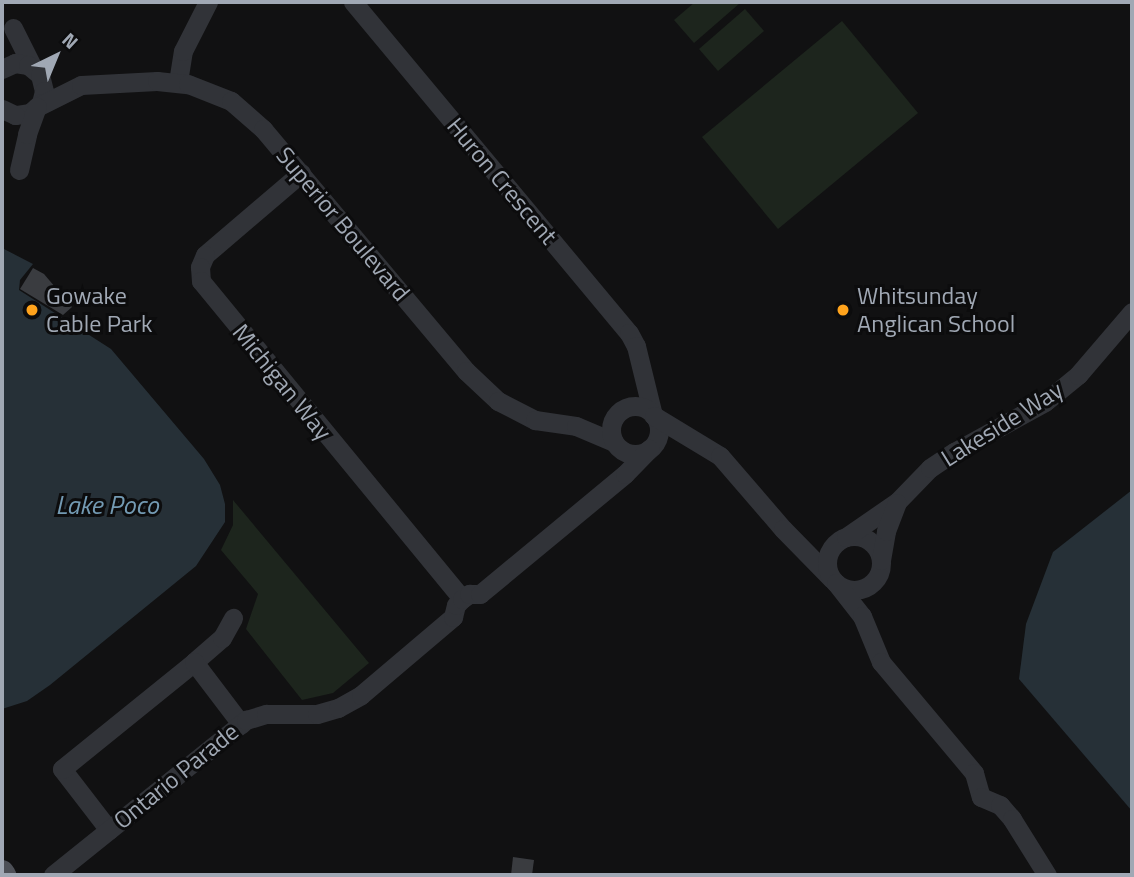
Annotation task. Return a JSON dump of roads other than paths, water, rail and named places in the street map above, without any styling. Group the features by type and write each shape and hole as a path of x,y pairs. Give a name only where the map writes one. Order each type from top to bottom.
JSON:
{"street":[{"path":"178,82 183,51 208,2"},
{"name":"Huron Crescent","path":"353,2 629,332 654,416"},
{"path":"2,69 13,28 44,91 28,129 21,165 19,139 4,111"},
{"name":"Superior Boulevard","path":"2,69 17,63 61,81 83,85 178,82 213,92 239,106 301,173 466,370 498,401 535,419 576,426 615,443"},
{"name":"Superior Boulevard","path":"4,111 24,115 83,85"},
{"name":"Michigan Way","path":"301,173 205,255 200,267 201,281 462,599"},
{"name":"Lakeside Way","path":"845,537 897,502 930,468 1045,402 1078,375 1132,312"},
{"path":"607,488 618,464 612,423 632,393 640,366"},
{"path":"620,412 638,406 694,439 726,462 834,581 866,626 881,662 974,773 995,785 1001,806 1024,835 1047,875"},
{"name":"Superior Boulevard","path":"576,426 620,412"},
{"path":"649,449 658,436 654,416"},
{"path":"615,443 631,453 674,440 694,439"},
{"name":"Ontario Parade","path":"53,875 241,723 266,714 317,714 338,708 361,695 453,617 456,605 462,599 469,594 480,594 630,471 649,449"},
{"name":"Lakeside Way","path":"880,568 886,531 897,502"},
{"path":"792,537 813,541 861,536 871,541 880,568 866,626"},
{"path":"834,581 827,558 835,544 845,537"},
{"path":"834,581 856,590 867,587 880,568"},
{"path":"109,830 62,769 222,638 233,618"},
{"path":"194,662 241,723"}],"water":[{"name":"Lake Poco","path":"4,249 33,264 20,280 19,290 111,349 204,459 220,485 225,504 225,522 196,566 50,685 27,701 2,709"},
{"path":"1132,490 1132,811 1019,679 1026,624 1053,552"}],"place":[{"name":"Gowake Cable Park","path":"32,310"},
{"name":"Whitsunday Anglican School","path":"843,310"}]}
